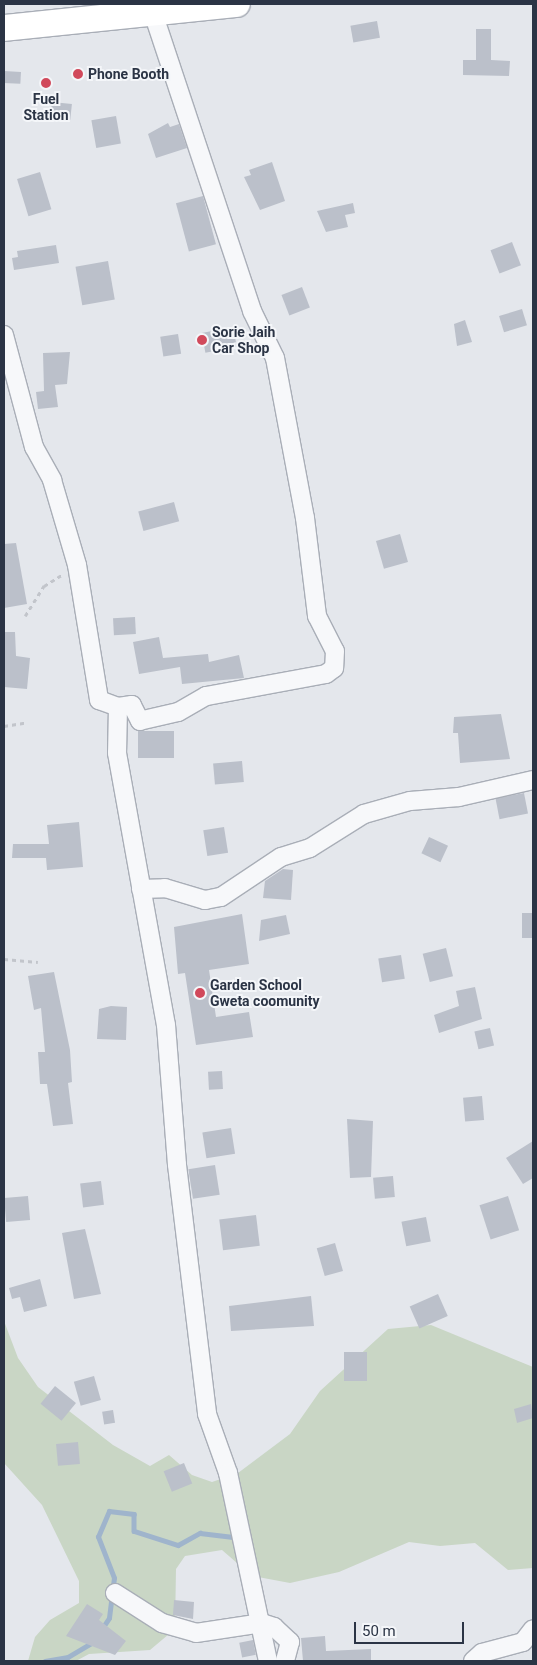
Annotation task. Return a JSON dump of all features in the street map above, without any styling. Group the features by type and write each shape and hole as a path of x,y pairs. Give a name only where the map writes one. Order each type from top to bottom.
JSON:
{"highway":[{"path":"4,28 237,4"}],"street":[{"path":"4,335 34,447 52,480 77,565 99,700 118,707 132,705 140,721 178,712 214,694 326,674 334,668 335,651 317,616 305,518 275,358 252,311 153,13"},
{"path":"118,707 117,753 166,1025 177,1165 207,1414 228,1473 262,1623 268,1661"},
{"path":"141,889 165,888 205,900 221,897 282,857 310,848 364,814 410,801 459,797 533,780"},
{"path":"115,1593 162,1623 196,1633 262,1623 290,1642 286,1661"},
{"path":"473,1661 482,1653 523,1642 533,1629"}],"path":[{"path":"25,616 44,586 77,565"},
{"path":"4,726 28,722"},
{"path":"4,959 38,962"}],"green space":[{"path":"4,1321 18,1358 38,1387 113,1445 150,1466 169,1455 192,1475 212,1482 238,1473 290,1434 320,1391 388,1329 431,1325 533,1367 533,1568 508,1570 475,1543 440,1546 409,1542 339,1572 290,1583 252,1576 222,1550 185,1556 176,1569 175,1629 150,1650 89,1654 76,1661 28,1661 35,1637 50,1620 79,1603 79,1581 42,1505 4,1463"}],"building":[{"path":"377,21 380,38 353,42 350,26"},
{"path":"476,29 491,29 491,60 510,61 509,76 463,75 463,60 476,60"},
{"path":"4,71 21,72 20,84 4,83"},
{"path":"52,102 72,104 70,120 50,118"},
{"path":"116,116 121,144 96,148 91,120"},
{"path":"168,123 170,127 179,124 187,148 156,158 148,134"},
{"path":"272,162 285,201 260,210 244,177 251,175 249,170"},
{"path":"40,172 51,209 28,216 17,179"},
{"path":"203,196 216,244 189,252 176,203"},
{"path":"353,203 355,213 345,215 348,227 326,232 317,211"},
{"path":"512,242 521,265 499,274 491,250"},
{"path":"56,245 59,263 14,270 12,258 18,257 17,251"},
{"path":"108,261 115,299 82,305 76,267"},
{"path":"302,287 310,308 289,315 281,295"},
{"path":"522,309 527,325 504,332 499,316"},
{"path":"465,320 472,342 457,346 454,324"},
{"path":"233,327 237,347 205,353 202,333"},
{"path":"178,334 181,354 163,357 160,337"},
{"path":"70,352 67,384 55,385 58,407 38,409 36,392 44,391 43,353"},
{"path":"174,502 179,521 143,531 138,512"},
{"path":"400,534 408,562 384,569 376,541"},
{"path":"16,543 27,604 4,608 4,544"},
{"path":"135,617 136,634 114,635 113,618"},
{"path":"4,632 15,632 16,656 30,658 27,689 4,687"},
{"path":"159,637 163,658 208,654 209,662 239,655 244,678 182,684 180,667 139,674 133,642"},
{"path":"501,714 510,759 460,763 458,733 453,733 454,717"},
{"path":"138,731 174,731 174,758 138,758"},
{"path":"242,761 244,782 215,784 213,764"},
{"path":"524,793 528,814 500,819 496,799"},
{"path":"79,822 83,867 47,870 46,858 12,858 13,844 49,844 47,825"},
{"path":"224,827 228,853 207,856 203,830"},
{"path":"429,837 448,846 440,862 421,853"},
{"path":"283,869 293,870 291,900 263,898 265,881"},
{"path":"522,913 533,913 533,938 522,938"},
{"name":"Garden School Gweta coomunity","path":"242,914 249,964 209,970 216,1017 249,1012 253,1037 196,1045 185,973 178,974 174,927"},
{"path":"286,915 290,934 259,941 261,920"},
{"path":"446,948 453,976 430,982 423,954"},
{"path":"401,955 405,979 382,982 378,959"},
{"path":"54,972 70,1050 72,1082 68,1083 73,1124 53,1126 47,1084 40,1084 38,1052 45,1052 41,1008 34,1010 28,976"},
{"path":"475,987 482,1019 439,1033 434,1015 459,1006 456,991"},
{"path":"111,1006 127,1007 126,1040 97,1039 99,1009"},
{"path":"490,1028 494,1046 478,1049 474,1032"},
{"path":"222,1071 223,1089 209,1090 208,1072"},
{"path":"482,1096 484,1120 465,1122 463,1098"},
{"path":"347,1119 373,1121 371,1177 350,1178"},
{"path":"231,1128 235,1154 206,1158 202,1133"},
{"path":"533,1141 533,1178 523,1184 506,1158"},
{"path":"215,1165 220,1195 193,1199 188,1169"},
{"path":"393,1176 395,1197 375,1199 373,1178"},
{"path":"101,1181 104,1205 83,1207 80,1184"},
{"path":"28,1196 30,1220 6,1222 4,1198"},
{"path":"508,1196 519,1230 491,1240 479,1205"},
{"path":"256,1215 260,1246 223,1250 219,1220"},
{"path":"426,1217 431,1242 406,1246 401,1222"},
{"path":"85,1229 101,1294 74,1299 62,1233"},
{"path":"335,1243 343,1271 325,1276 317,1248"},
{"path":"40,1279 47,1306 24,1312 20,1297 12,1299 9,1288"},
{"path":"438,1294 448,1316 419,1329 410,1307"},
{"path":"311,1296 314,1326 231,1331 229,1306"},
{"path":"344,1352 367,1352 367,1381 344,1381"},
{"path":"94,1376 101,1400 81,1406 74,1382"},
{"path":"55,1386 76,1403 62,1421 41,1404"},
{"path":"531,1404 533,1418 517,1423 514,1409"},
{"path":"113,1410 115,1423 104,1425 102,1412"},
{"path":"78,1442 80,1464 58,1466 56,1444"},
{"path":"184,1463 192,1483 172,1492 164,1471"},
{"path":"174,1600 194,1602 193,1619 173,1615"},
{"path":"87,1604 103,1614 99,1620 126,1641 115,1655 66,1636"},
{"path":"325,1636 326,1651 371,1649 371,1661 303,1661 301,1638"},
{"path":"253,1640 256,1655 242,1657 239,1643"}],"waterway":[{"path":"101,1630 109,1618 114,1578 98,1537 109,1511 134,1514 134,1531 178,1545 200,1533 233,1537"},
{"path":"45,1661 68,1657 93,1642"}],"place":[{"name":"Phone Booth","path":"78,74"},
{"name":"Fuel Station","path":"46,83"},
{"name":"Sorie Jaih Car Shop","path":"202,340"},
{"name":"Garden School Gweta coomunity","path":"200,993"}]}
